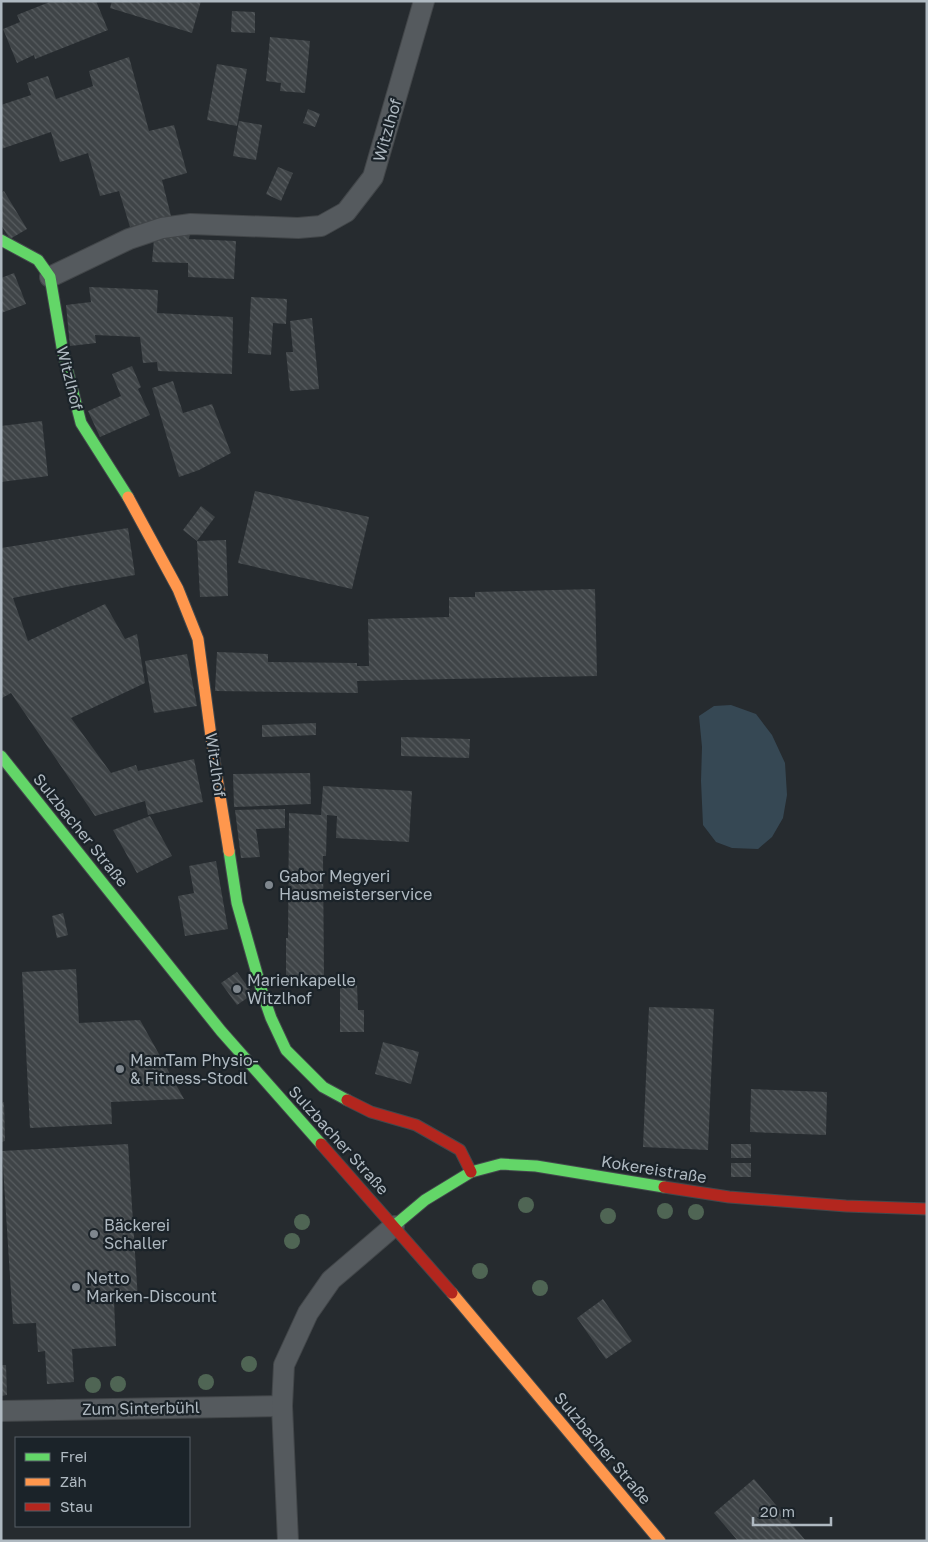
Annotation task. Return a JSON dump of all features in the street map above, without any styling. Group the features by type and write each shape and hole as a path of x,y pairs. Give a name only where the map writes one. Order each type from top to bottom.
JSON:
{"street":[{"name":"Witzlhof","path":"50,277 130,239 162,228 192,224 298,228 321,226 346,212 373,176 424,1"},
{"name":"Witzlhof","path":"1,240 38,260 50,277 63,353 82,423 135,508 178,589 198,639 214,759 237,903 271,1018 286,1050 323,1088 371,1112 416,1125 460,1150 470,1172"},
{"name":"Sulzbacher Straße","path":"1,756 221,1031 477,1321 660,1541"},
{"name":"Kokereistraße","path":"394,1226 425,1200 470,1172 501,1164 536,1166 729,1197 846,1206 927,1209"},
{"path":"288,1541 282,1406 284,1365 308,1313 331,1280 394,1226"},
{"name":"Zum Sinterbühl","path":"1,1411 282,1406"}],"water":[{"path":"731,705 756,714 772,735 785,763 787,795 783,818 772,837 758,849 732,848 716,842 703,825 702,747 699,716 714,706"}],"building":[{"path":"52,1 96,1 108,30 35,59 34,55 17,63 3,29 20,22 17,15"},
{"path":"112,1 201,1 192,33 110,8"},
{"path":"232,11 255,12 255,33 231,32"},
{"path":"270,37 310,41 305,93 280,91 281,83 266,81"},
{"path":"129,57 149,131 174,125 187,173 162,180 171,216 130,227 119,191 100,196 88,153 60,162 51,132 1,149 1,105 31,95 27,83 48,76 56,99 93,86 89,71"},
{"path":"217,64 247,69 237,126 207,120"},
{"path":"308,109 320,114 315,127 303,123"},
{"path":"239,121 262,125 256,160 233,156"},
{"path":"278,167 293,173 281,201 266,194"},
{"path":"4,191 27,229 10,239 1,225 1,193"},
{"path":"190,233 189,239 236,241 234,279 188,277 188,263 152,262 154,239"},
{"path":"14,273 26,304 1,313 1,278"},
{"path":"89,287 158,290 157,313 233,317 232,374 158,371 157,362 143,363 140,337 95,335 96,343 70,346 66,305 91,302"},
{"path":"251,297 287,299 286,324 273,323 271,355 248,353"},
{"path":"312,318 319,389 290,391 286,352 293,352 290,321"},
{"path":"132,366 141,387 138,389 150,415 100,437 88,411 121,396 112,374"},
{"path":"173,381 183,413 212,404 231,453 199,470 179,477 152,388"},
{"path":"42,421 48,476 1,482 1,426"},
{"path":"255,491 369,517 352,589 238,563"},
{"path":"201,506 215,517 197,541 183,530"},
{"path":"128,528 135,575 13,598 28,641 105,604 125,639 137,634 145,683 71,718 111,773 136,765 138,771 194,759 203,802 148,815 145,801 95,816 11,693 2,698 1,696 1,548"},
{"path":"226,540 228,596 200,597 197,541"},
{"path":"595,589 597,676 357,681 358,693 215,691 217,652 268,654 268,662 357,663 357,666 369,666 368,619 449,617 449,597 475,597 475,592"},
{"path":"187,654 197,706 154,713 145,661"},
{"path":"316,723 316,735 262,737 262,725"},
{"path":"401,737 470,739 469,758 401,756"},
{"path":"310,773 311,804 234,807 233,774"},
{"path":"323,786 412,791 409,842 336,838 337,816 327,815 326,856 323,856 324,978 286,978 289,813 321,815"},
{"path":"285,809 285,828 256,829 260,857 241,858 235,810"},
{"path":"150,816 172,856 137,873 113,830"},
{"path":"216,861 228,929 185,936 178,896 194,893 189,866"},
{"path":"63,913 68,935 57,938 52,916"},
{"path":"76,969 79,1023 140,1020 184,1099 111,1102 112,1124 30,1128 22,972"},
{"name":"Marienkapelle Witzlhof","path":"237,972 253,994 237,1005 221,983"},
{"path":"340,985 357,985 358,1010 364,1010 364,1032 340,1032"},
{"path":"649,1007 714,1009 708,1150 643,1147"},
{"path":"383,1042 419,1052 411,1084 375,1074"},
{"path":"751,1089 827,1092 826,1135 750,1132"},
{"path":"4,1102 5,1141 1,1142 1,1103"},
{"path":"128,1144 138,1300 114,1301 116,1346 72,1349 74,1382 47,1384 45,1351 38,1352 36,1323 13,1324 2,1151"},
{"path":"731,1144 751,1144 751,1158 731,1158"},
{"path":"731,1163 751,1163 751,1177 731,1177"},
{"path":"603,1299 632,1341 606,1359 577,1318"},
{"path":"1,1365 6,1365 7,1395 1,1396"},
{"path":"754,1479 806,1541 738,1541 714,1513"}],"traffic: fast":[{"path":"1,240 38,260 50,277 63,353 81,423 128,497"},
{"path":"1,756 221,1031 321,1144"},
{"path":"229,851 237,903 263,995 286,1050 323,1087 347,1100"},
{"path":"394,1226 425,1200 471,1172 501,1164 536,1166 664,1187"}],"traffic: slow":[{"path":"128,497 178,589 198,639 214,759 229,851"},
{"path":"452,1293 660,1541"}],"traffic: jam":[{"path":"347,1100 371,1112 416,1125 460,1150 471,1172"},
{"path":"321,1144 452,1293"},
{"path":"664,1187 729,1197 846,1206 927,1209"}],"place":[{"name":"Gabor Megyeri Hausmeisterservice","path":"269,885"},
{"name":"Marienkapelle Witzlhof","path":"237,989"},
{"name":"MamTam Physio- & Fitness-Stodl","path":"120,1069"},
{"name":"Bäckerei Schaller","path":"94,1234"},
{"name":"Netto Marken-Discount","path":"76,1287"}]}
